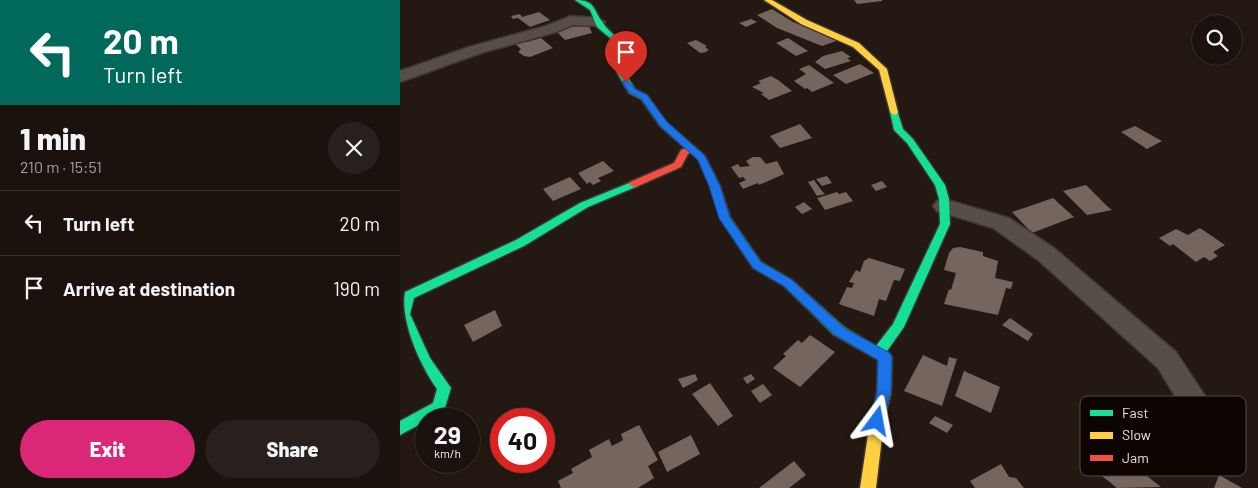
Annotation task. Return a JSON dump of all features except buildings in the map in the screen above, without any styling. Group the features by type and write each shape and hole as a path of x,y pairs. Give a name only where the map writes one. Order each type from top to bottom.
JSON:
{"street":[{"path":"578,0 593,9 598,22 628,49 620,73 632,91 644,97 664,124 702,158 715,186 724,218 757,265 788,283 839,332 885,357 884,391 877,421 868,488"},
{"path":"767,0 804,22 856,45 883,69 899,130 910,141 940,185 945,224 898,328 878,353"},
{"path":"400,77 475,50 571,20 598,22"},
{"path":"400,428 439,407 444,388 425,361 404,314 409,295 520,243 584,205 678,164 684,152 691,149"},
{"path":"944,206 1001,223 1046,254 1166,360 1189,396"}],"traffic: fast":[{"path":"578,0 593,9 600,25 628,49 621,73 632,91 644,97 663,124 702,158 715,186 725,218 757,265 788,283 839,331 885,357 884,393"},
{"path":"878,353 898,327 945,224 944,199 940,185 910,141 899,130 894,112"},
{"path":"400,428 439,407 444,388 425,361 404,314 409,295 520,243 584,205 634,184"}],"traffic: slow":[{"path":"767,0 804,22 856,45 883,69 894,112"},
{"path":"868,488 877,421 884,393"}],"traffic: jam":[{"path":"634,184 678,165 684,152 691,149"}],"route":[{"path":"626,82 632,91 644,97 664,124 702,158 715,186 724,218 757,265 788,283 839,332 885,357 884,391 877,421"}]}
